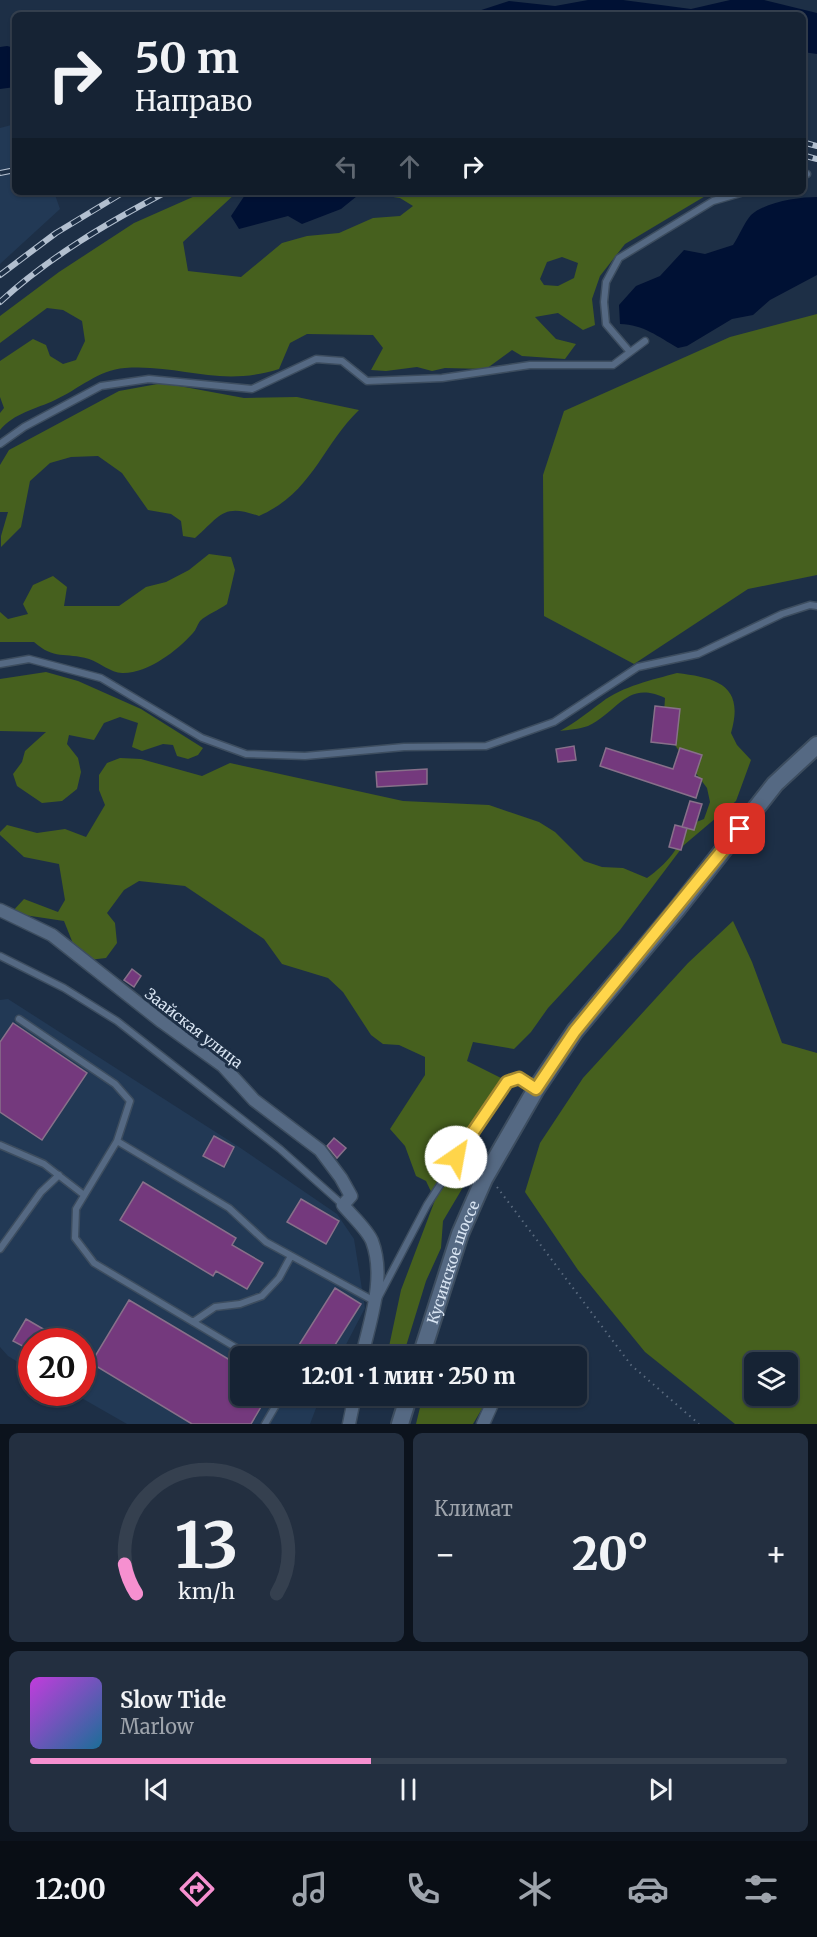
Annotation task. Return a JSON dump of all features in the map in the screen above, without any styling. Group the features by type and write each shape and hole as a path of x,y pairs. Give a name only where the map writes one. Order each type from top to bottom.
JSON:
{"main road":[{"name":"Кусинское шоссе","path":"424,1346 460,1234 484,1179 536,1089 575,1031 677,909 775,784 817,745"},
{"path":"400,1424 406,1406"}],"street":[{"name":"Заайская улица","path":"0,910 52,935 162,1022 223,1066 254,1100 320,1150 351,1196 343,1205"},
{"path":"343,1205 372,1240 376,1269 376,1302 365,1346"},
{"path":"349,1424 353,1406"},
{"path":"483,1424 491,1406"}],"lane":[{"path":"630,352 606,324 604,302 606,282 619,258 713,201 734,195"},
{"path":"0,444 24,427 101,386 149,379 252,389 316,359 342,361 368,381 442,378 530,365 613,365 645,340"},
{"path":"0,664 28,659 101,678 202,738 246,754 305,756 405,747 486,746 554,722 638,667 698,654 782,614 810,604 817,606"},
{"path":"0,956 64,988 117,1021 280,1149 343,1205"},
{"path":"19,1019 115,1084 130,1101 117,1141 76,1209 75,1238 94,1263 233,1346"},
{"path":"117,1141 229,1208 266,1242 376,1302 427,1204 507,1082 519,1078 536,1089"},
{"path":"0,1145 45,1164 84,1195"},
{"path":"0,1249 41,1192 59,1175"},
{"path":"193,1322 215,1306 240,1304 262,1296 279,1278 291,1256"},
{"path":"265,1424 276,1406"}],"path":[{"path":"484,1179 497,1187 631,1365 699,1424"}],"shaded area":[{"path":"588,0 623,0 691,9 730,0 764,0 817,13 817,54 806,52 806,12 475,12 509,1 555,6"},
{"path":"0,47 12,47 12,87 0,89"},
{"path":"12,125 12,195 55,195 60,209 0,264 0,128"},
{"path":"245,195 358,195 341,209 302,224 288,216 239,229 231,216"},
{"path":"817,197 817,275 770,300 753,315 732,319 687,346 678,348 643,329 620,324 619,305 636,286 660,276 684,250 705,254 733,245 748,218 757,210 783,201"},
{"path":"8,999 239,1147 337,1214 354,1239 365,1308 345,1346 230,1346 230,1406 317,1406 310,1424 127,1424 96,1406 96,1328 18,1328 18,1362 0,1347 0,1000"}],"green space":[{"path":"197,195 234,195 183,242 188,271 241,277 282,243 307,236 339,233 373,218 400,216 413,206 400,198 380,195 707,195 625,244 600,276 592,299 595,325 583,330 558,313 535,317 556,339 576,344 565,359 522,356 512,350 486,369 445,368 432,371 417,367 386,371 371,370 383,348 373,335 307,334 290,343 279,369 257,374 219,376 164,369 115,369 97,376 55,400 19,415 0,430 0,413 4,408 0,397 0,361 33,339 46,345 50,356 63,364 76,360 85,341 82,321 63,310 47,308 0,343 0,316 59,272 134,223","holes":["562,257 578,263 574,278 558,286 544,285 540,279 547,262"]},
{"path":"817,314 817,575 748,589 634,664 544,616 543,475 564,411 730,337"},
{"path":"163,383 244,398 297,397 359,410 292,495 259,516 247,512 230,511 217,518 195,538 183,536 181,521 171,514 148,510 122,473 98,456 71,457 50,463 30,481 21,527 1,547 1,536 8,512 0,512 0,465 9,450 119,391"},
{"path":"209,554 231,557 235,570 227,604 200,621 193,633 179,647 151,666 132,672 118,673 89,659 48,651 34,642 0,642 0,612 8,619 28,614 23,604 33,585 53,576 67,587 64,606 119,606 146,587 166,582 189,570"},
{"path":"46,672 78,681 141,709 203,748 198,755 188,759 177,756 173,745 163,744 142,751 132,747 138,723 120,717 104,723 94,740 69,735 67,744 78,758 81,772 77,789 62,801 42,803 17,786 13,774 22,762 25,751 46,732 0,731 0,679"},
{"path":"677,673 715,682 731,694 734,717 731,733 737,745 751,760 736,801 684,845 620,930 548,1008 531,1032 514,1049 473,1042 467,1061 501,1078 483,1108 472,1142 475,1167 443,1221 441,1248 426,1281 406,1346 389,1346 401,1290 435,1200 426,1181 416,1176 405,1146 390,1129 425,1075 425,1057 399,1045 383,1044 371,1035 343,992 328,978 282,964 264,939 185,886 139,881 124,890 107,913 115,923 117,943 106,958 80,961 64,921 11,913 24,899 58,912 65,900 59,864 24,857 0,835 0,832 7,825 37,833 65,829 86,837 105,805 99,790 99,775 107,763 120,758 141,759 202,776 230,763 403,801 489,805 539,822 555,832 584,861 602,867 623,868 647,878 672,855 689,825 704,819 710,802 707,788 674,744 664,713 665,698 652,693 632,695 588,726 560,731 610,696 638,684"},
{"path":"733,921 752,962 782,1043 817,1053 817,1424 735,1424 645,1352 578,1270 525,1192 540,1143 583,1078 688,963"},
{"path":"420,1406 483,1406 473,1424 416,1424"}],"building":[{"path":"655,706 680,709 676,745 651,742"},
{"path":"574,746 576,760 558,762 556,749"},
{"path":"606,748 673,769 680,748 702,755 695,776 702,779 696,798 600,766"},
{"path":"427,769 427,784 377,787 376,772"},
{"path":"690,801 702,804 694,830 682,827"},
{"path":"675,825 687,828 681,850 669,847"},
{"path":"132,969 141,976 134,987 124,980"},
{"path":"13,1023 87,1073 42,1140 0,1112 0,1042"},
{"path":"214,1136 234,1147 224,1167 203,1156"},
{"path":"334,1138 346,1148 337,1158 327,1146"},
{"path":"143,1182 236,1238 232,1245 263,1263 247,1289 216,1271 213,1276 120,1220"},
{"path":"301,1199 339,1221 326,1244 287,1222"},
{"path":"335,1288 361,1304 334,1346 298,1346"},
{"path":"129,1300 230,1360 230,1406 262,1406 251,1424 192,1424 96,1366 96,1355"},
{"path":"26,1319 42,1328 21,1328"},
{"path":"18,1333 18,1344 13,1341"}],"railway":[{"path":"806,143 817,146"},
{"path":"806,156 817,159"},
{"path":"0,173 12,171"},
{"path":"0,275 56,233 119,195"},
{"path":"0,302 58,256 160,195"}],"route":[{"path":"456,1157 507,1082 519,1078 536,1089 575,1031 677,909 740,829"}]}
